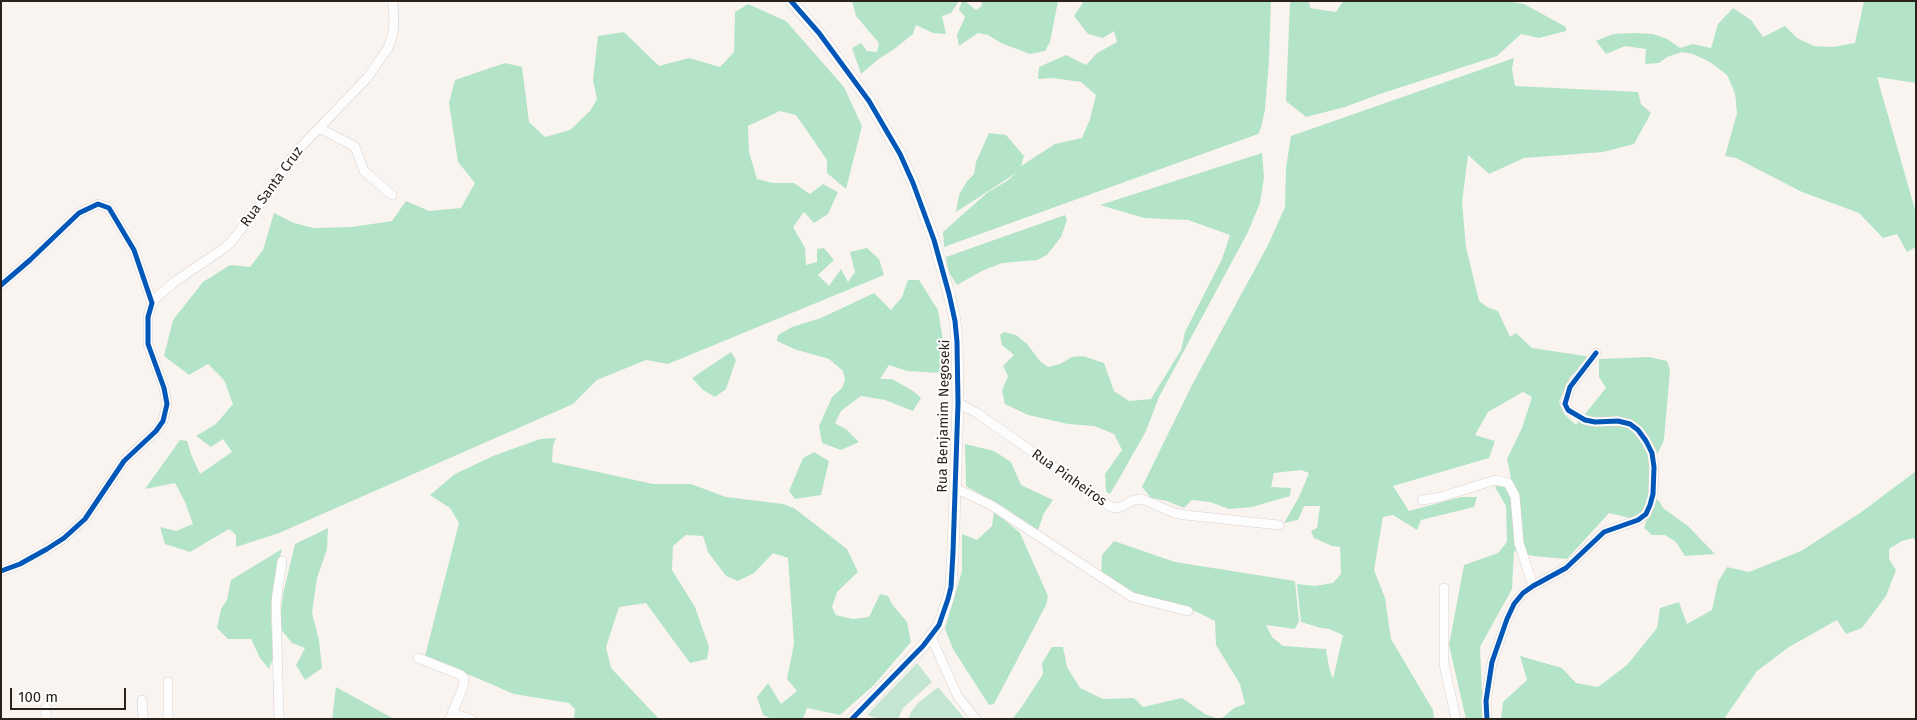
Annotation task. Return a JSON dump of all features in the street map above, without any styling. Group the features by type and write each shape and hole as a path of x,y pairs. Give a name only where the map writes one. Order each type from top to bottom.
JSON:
{"main road":[{"name":"Rua Benjamim Negoseki","path":"791,1 819,33 868,100 900,154 913,183 937,249 955,321 958,360 958,403 951,587 944,611 931,637 852,719"}],"street":[{"name":"Rua Santa Cruz","path":"152,303 177,280 231,242 264,199 287,163 367,78 388,48 394,25 393,1"},
{"path":"319,128 355,147 364,171 392,195"},
{"path":"1,285 30,260 73,217 90,206 98,204 109,208 138,257 152,303 148,317 148,344 167,395 167,404 162,421 149,439 124,461 94,508 75,529 47,549 20,564 1,571"},
{"path":"1488,719 1486,702 1488,683 1497,644 1514,604 1523,593 1533,586 1566,568 1604,532 1638,520 1646,514 1650,505 1653,494 1654,467 1652,453 1638,430 1630,424 1618,421 1595,422 1585,420 1568,410 1565,404 1570,387 1596,354"},
{"name":"Rua Pinheiros","path":"958,403 976,413 1111,507 1118,508 1134,500 1142,499 1174,513 1279,525"},
{"path":"1422,500 1441,497 1495,480 1508,483 1515,496 1519,543 1533,586"},
{"path":"955,488 991,505 1132,597 1188,611"},
{"path":"279,719 276,601 282,561"},
{"path":"1444,588 1444,664 1456,719"},
{"path":"931,637 958,697 976,719"},
{"path":"418,658 462,675 464,678 463,687 451,716 471,719"},
{"path":"168,682 168,719"},
{"path":"142,700 143,719"},
{"path":"46,708 46,719"}],"green space":[{"path":"852,1 959,1 951,13 942,16 946,34 933,33 916,25 913,34 861,74 852,48 861,43 867,51 877,52 879,43 856,16"},
{"path":"962,1 965,1 976,10 982,6 981,1 1058,1 1050,42 1045,51 1030,54 1001,43 988,35 978,33 959,46 957,35 965,17 959,10"},
{"path":"1084,1 1271,1 1265,110 1258,134 944,247 943,232 988,192 1007,181 1016,173 956,212 959,195 967,181 974,174 976,162 989,133 1006,135 1024,156 1021,166 1055,144 1082,138 1090,119 1096,95 1081,82 1052,78 1038,79 1039,67 1066,55 1086,65 1097,53 1117,42 1114,31 1103,38 1088,34 1074,16"},
{"path":"1290,1 1309,1 1310,8 1336,12 1343,1 1506,1 1524,4 1566,27 1566,31 1539,38 1521,34 1497,56 1345,107 1306,117 1286,101"},
{"path":"1864,1 1916,1 1916,83 1877,77 1916,213 1916,247 1907,252 1897,234 1883,238 1859,213 1802,192 1736,158 1725,156 1737,113 1735,93 1727,75 1710,62 1693,54 1682,52 1667,57 1659,63 1645,64 1646,49 1625,46 1606,54 1596,41 1613,34 1653,34 1667,39 1680,48 1693,44 1711,48 1718,24 1733,8 1751,20 1763,37 1785,26 1797,38 1814,46 1833,47 1855,43"},
{"path":"748,4 786,21 844,87 862,126 846,189 827,173 827,160 796,115 780,111 748,126 749,152 757,179 773,183 794,183 810,194 823,184 838,192 828,214 814,223 804,212 793,227 805,248 806,265 817,262 817,249 824,248 834,260 818,275 829,286 841,269 848,282 855,272 850,252 867,248 879,259 884,275 668,364 646,360 597,380 573,404 279,533 236,547 236,535 229,529 190,552 165,544 160,527 176,531 193,524 185,502 175,483 145,489 180,440 187,441 200,474 232,452 223,439 211,447 196,436 216,424 233,404 224,380 208,364 189,375 164,356 173,320 203,282 230,265 250,267 263,250 274,213 294,223 314,228 352,227 392,221 406,201 429,211 461,208 475,183 458,162 449,103 455,80 505,63 522,67 529,122 545,137 570,130 590,111 597,99 593,80 598,36 624,32 659,66 689,58 720,67 734,52 735,12"},
{"path":"1514,58 1512,69 1515,86 1638,92 1641,104 1651,113 1634,144 1603,152 1524,158 1489,174 1468,155 1462,202 1466,247 1479,301 1487,307 1498,311 1510,337 1516,333 1532,348 1592,357 1570,377 1559,402 1564,414 1576,425 1606,388 1599,377 1599,359 1649,357 1667,361 1670,370 1664,440 1650,469 1648,496 1659,501 1663,508 1688,526 1715,554 1685,556 1676,542 1665,535 1652,535 1644,528 1647,519 1639,514 1630,518 1609,513 1567,559 1533,556 1514,551 1512,589 1480,647 1483,719 1466,719 1449,645 1464,565 1498,553 1507,542 1506,506 1495,487 1511,478 1507,459 1522,428 1532,397 1523,392 1488,412 1475,435 1495,441 1489,458 1393,486 1409,511 1461,497 1477,497 1474,507 1421,520 1417,530 1393,515 1383,517 1374,570 1385,598 1391,639 1433,710 1434,719 1221,719 1234,708 1245,704 1240,684 1216,645 1215,621 1195,611 1142,597 1101,575 1102,555 1114,541 1175,562 1295,581 1299,621 1295,629 1266,625 1272,637 1283,646 1326,649 1333,679 1343,635 1329,629 1301,622 1297,584 1315,586 1333,583 1341,574 1340,547 1332,546 1314,538 1311,531 1317,528 1320,506 1304,506 1298,520 1284,523 1299,497 1309,473 1301,470 1274,473 1271,487 1291,488 1290,496 1252,507 1229,509 1210,502 1192,500 1184,508 1167,501 1151,498 1142,487 1193,383 1268,245 1285,207 1286,168 1291,136"},
{"path":"1262,153 1264,178 1260,203 1248,232 1159,397 1146,431 1110,494 1106,492 1105,474 1122,450 1114,434 1094,426 1068,424 1028,415 1005,404 1002,391 1008,376 1003,366 1014,355 1002,345 1000,335 1004,332 1016,335 1048,367 1060,364 1072,357 1083,356 1104,363 1114,391 1129,401 1151,399 1181,350 1185,332 1222,259 1230,235 1188,220 1144,218 1100,205"},
{"path":"1065,215 1067,220 1061,237 1047,255 1037,260 1002,263 982,271 957,285 948,271 946,257"},
{"path":"908,280 919,280 938,310 945,353 940,373 907,371 889,365 880,379 892,379 921,398 913,411 885,400 861,396 841,411 835,423 847,430 859,442 841,450 822,443 819,426 832,397 842,388 845,380 843,371 829,359 794,349 777,341 778,335 792,327 821,318 874,293 891,310 902,297"},
{"path":"731,352 736,360 726,389 715,397 703,390 692,378"},
{"path":"556,438 553,445 552,462 653,484 691,484 726,497 783,504 794,508 847,549 858,572 837,592 832,607 836,615 853,619 869,617 880,594 888,596 907,622 911,642 874,685 840,715 807,708 803,719 772,719 763,715 757,697 768,683 781,704 797,691 787,679 794,643 788,558 773,553 754,573 738,581 726,576 708,552 703,536 686,535 673,546 672,570 695,607 709,647 707,659 690,663 646,603 619,607 606,647 611,668 659,719 574,719 575,709 569,703 514,694 425,656 459,523 450,508 430,495 455,474 493,456 540,439"},
{"path":"965,444 994,451 1011,462 1021,485 1053,500 1044,513 1037,533 1005,508 966,486"},
{"path":"814,452 829,461 821,495 795,499 789,491 803,458"},
{"path":"1916,471 1916,541 1913,538 1902,541 1889,549 1889,559 1896,570 1886,596 1862,628 1846,634 1837,620 1789,647 1757,671 1724,719 1501,719 1503,702 1527,680 1520,656 1562,668 1576,683 1598,687 1627,665 1657,628 1660,608 1679,602 1687,624 1712,610 1718,582 1727,567 1749,572 1801,551 1860,513"},
{"path":"994,511 1020,533 1048,596 1046,605 994,704 989,705 953,649 945,629 962,571 962,534 977,540 992,526"},
{"path":"328,528 327,549 317,578 312,613 319,640 322,668 305,680 296,665 305,648 292,643 279,627 283,594 295,544"},
{"path":"282,549 275,577 271,621 274,656 269,669 260,658 251,639 228,639 217,628 221,609 227,600 231,580"},
{"path":"1052,647 1063,647 1067,667 1080,688 1103,699 1134,698 1143,707 1182,698 1205,714 1218,719 1012,719 1043,674 1042,663"},
{"path":"917,663 932,682 903,708 898,719 879,719 867,715"},
{"path":"336,687 394,719 332,719"},
{"path":"938,687 965,719 908,719 918,703"}],"cycle path":[{"path":"791,1 819,33 869,101 900,154 934,240 949,294 957,342 958,403 953,552 951,587 948,599 939,625 923,646 852,719"},
{"path":"1,285 79,213 98,204 109,208 134,250 152,303 148,317 148,344 164,388 167,404 163,421 156,431 124,461 85,519 64,538 47,549 20,564 1,571"},
{"path":"1487,719 1486,701 1492,662 1514,604 1523,593 1533,586 1566,568 1604,532 1638,520 1646,514 1650,505 1653,494 1654,467 1652,453 1638,430 1630,424 1618,421 1595,422 1585,420 1568,410 1565,404 1570,387 1596,353"}]}
